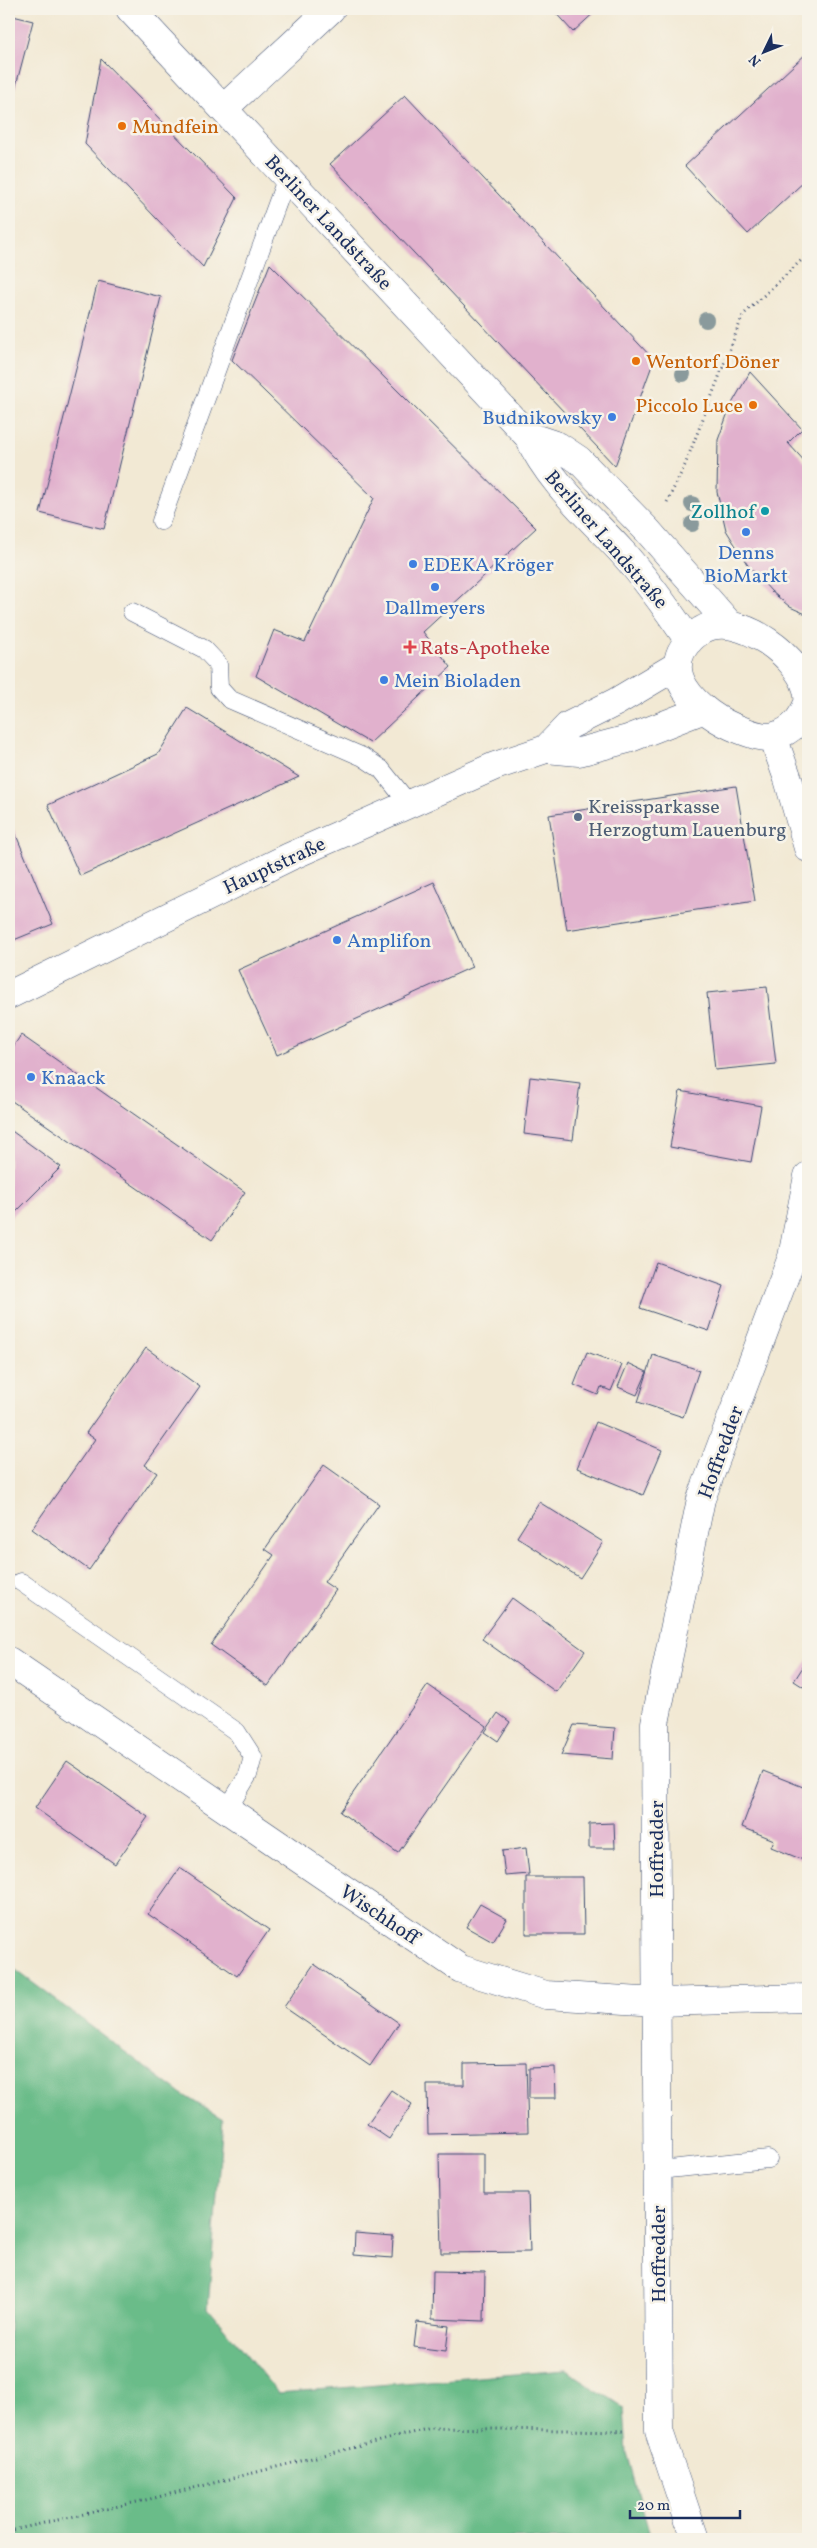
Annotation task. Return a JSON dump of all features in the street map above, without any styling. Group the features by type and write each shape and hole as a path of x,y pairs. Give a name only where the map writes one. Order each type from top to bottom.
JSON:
{"street":[{"name":"Berliner Landstraße","path":"130,9 528,436 538,458 554,479 623,553 670,613 683,653"},
{"path":"223,109 331,9"},
{"name":"Berliner Landstraße","path":"528,436 558,446 579,460 647,530 730,625"},
{"path":"713,625 730,625 757,636 786,654 804,670 808,686 807,706 793,728 773,737 755,735 736,728 702,710 679,680 683,653 713,625"},
{"name":"Hauptstraße","path":"546,749 568,726 616,702 683,653"},
{"name":"Hauptstraße","path":"9,995 289,857 495,766 546,749 579,752 628,739 702,710"},
{"path":"773,737 788,778 808,848"},
{"name":"Hoffredder","path":"695,2539 659,2431 655,1723 701,1499 792,1257 808,1176"},
{"name":"Wischhoff","path":"9,1661 461,1969 546,1995 657,2002 808,1998"}],"lane":[{"path":"161,520 287,177"},
{"path":"132,612 204,649 218,664 219,688 228,700 362,757 381,770 409,804"},
{"path":"21,1582 237,1732 253,1756 248,1775 227,1810"},
{"path":"658,2170 768,2159"}],"path":[{"path":"647,530 667,503 685,465 743,316 808,254"},
{"path":"9,2531 150,2499 431,2428 659,2431"}],"green space":[{"path":"9,1965 180,2093 223,2119 208,2308 278,2393 566,2370 624,2408 627,2454 651,2539 9,2539"}],"building":[{"path":"552,9 598,9 573,32"},
{"path":"796,9 808,9 808,22"},
{"path":"9,15 33,21 9,112"},
{"path":"808,52 808,178 748,234 685,166"},
{"path":"101,59 237,198 203,267 85,144"},
{"path":"405,95 654,360 615,466 330,164"},
{"path":"270,264 536,528 423,632 451,667 370,743 256,676 274,630 305,642 374,498 232,360"},
{"path":"98,281 161,297 104,529 40,513"},
{"name":"Zollhof","path":"750,372 802,429 788,443 808,465 808,615 790,607 771,591 747,564 726,530 717,492 718,440 730,407"},
{"path":"187,708 299,777 80,876 48,805 158,754"},
{"path":"736,786 755,901 567,930 549,815"},
{"path":"9,818 53,924 9,942"},
{"path":"434,882 472,967 277,1055 238,970"},
{"path":"767,987 776,1064 715,1070 707,993"},
{"path":"21,1035 245,1192 212,1240 9,1099 9,1053"},
{"path":"530,1077 580,1083 573,1140 524,1134"},
{"path":"680,1091 761,1106 751,1162 670,1147"},
{"path":"9,1129 61,1167 9,1219"},
{"path":"656,1262 724,1286 709,1331 640,1308"},
{"path":"146,1348 200,1387 145,1465 157,1473 89,1570 32,1529 95,1439 86,1433"},
{"path":"587,1352 622,1365 611,1391 601,1387 598,1395 574,1385"},
{"path":"653,1355 699,1370 683,1417 638,1402"},
{"path":"628,1363 647,1372 637,1395 618,1387"},
{"path":"596,1422 662,1450 643,1495 577,1468"},
{"path":"324,1465 379,1504 324,1582 336,1590 268,1686 211,1645 274,1555 265,1549"},
{"path":"539,1502 603,1542 580,1578 517,1537"},
{"path":"512,1598 585,1651 556,1692 482,1639"},
{"path":"808,1659 808,1690 794,1681"},
{"path":"428,1685 487,1726 398,1853 340,1812"},
{"path":"498,1713 510,1722 498,1741 485,1732"},
{"path":"574,1725 615,1728 613,1759 561,1755"},
{"path":"67,1761 148,1817 115,1864 35,1808"},
{"path":"763,1771 808,1789 808,1862 771,1847 774,1840 742,1827"},
{"path":"614,1823 615,1848 589,1848 589,1824"},
{"path":"526,1848 529,1874 505,1876 502,1851"},
{"path":"180,1868 269,1930 237,1976 148,1914"},
{"path":"526,1877 583,1877 584,1934 526,1934"},
{"path":"480,1904 507,1919 493,1942 466,1927"},
{"path":"314,1964 399,2023 370,2066 284,2007"},
{"path":"526,2063 528,2132 428,2134 427,2085 464,2085 464,2064"},
{"path":"555,2067 556,2098 529,2098 529,2068"},
{"path":"391,2090 412,2104 389,2139 367,2124"},
{"path":"439,2154 484,2154 484,2193 528,2193 530,2252 441,2253"},
{"path":"355,2233 393,2236 392,2258 354,2255"},
{"path":"433,2271 485,2272 484,2321 432,2319"},
{"path":"417,2322 449,2326 446,2351 414,2347"}],"place":[{"name":"Mundfein","path":"122,126"},
{"name":"Wentorf Döner","path":"636,361"},
{"name":"Piccolo Luce","path":"753,405"},
{"name":"Budnikowsky","path":"612,417"},
{"name":"Zollhof","path":"765,511"},
{"name":"Denns BioMarkt","path":"746,532"},
{"name":"EDEKA Kröger","path":"413,564"},
{"name":"Dallmeyers","path":"435,587"},
{"name":"Rats-Apotheke","path":"410,647"},
{"name":"Mein Bioladen","path":"384,680"},
{"name":"Kreissparkasse Herzogtum Lauenburg","path":"578,817"},
{"name":"Amplifon","path":"337,940"},
{"name":"Knaack","path":"31,1077"}]}
